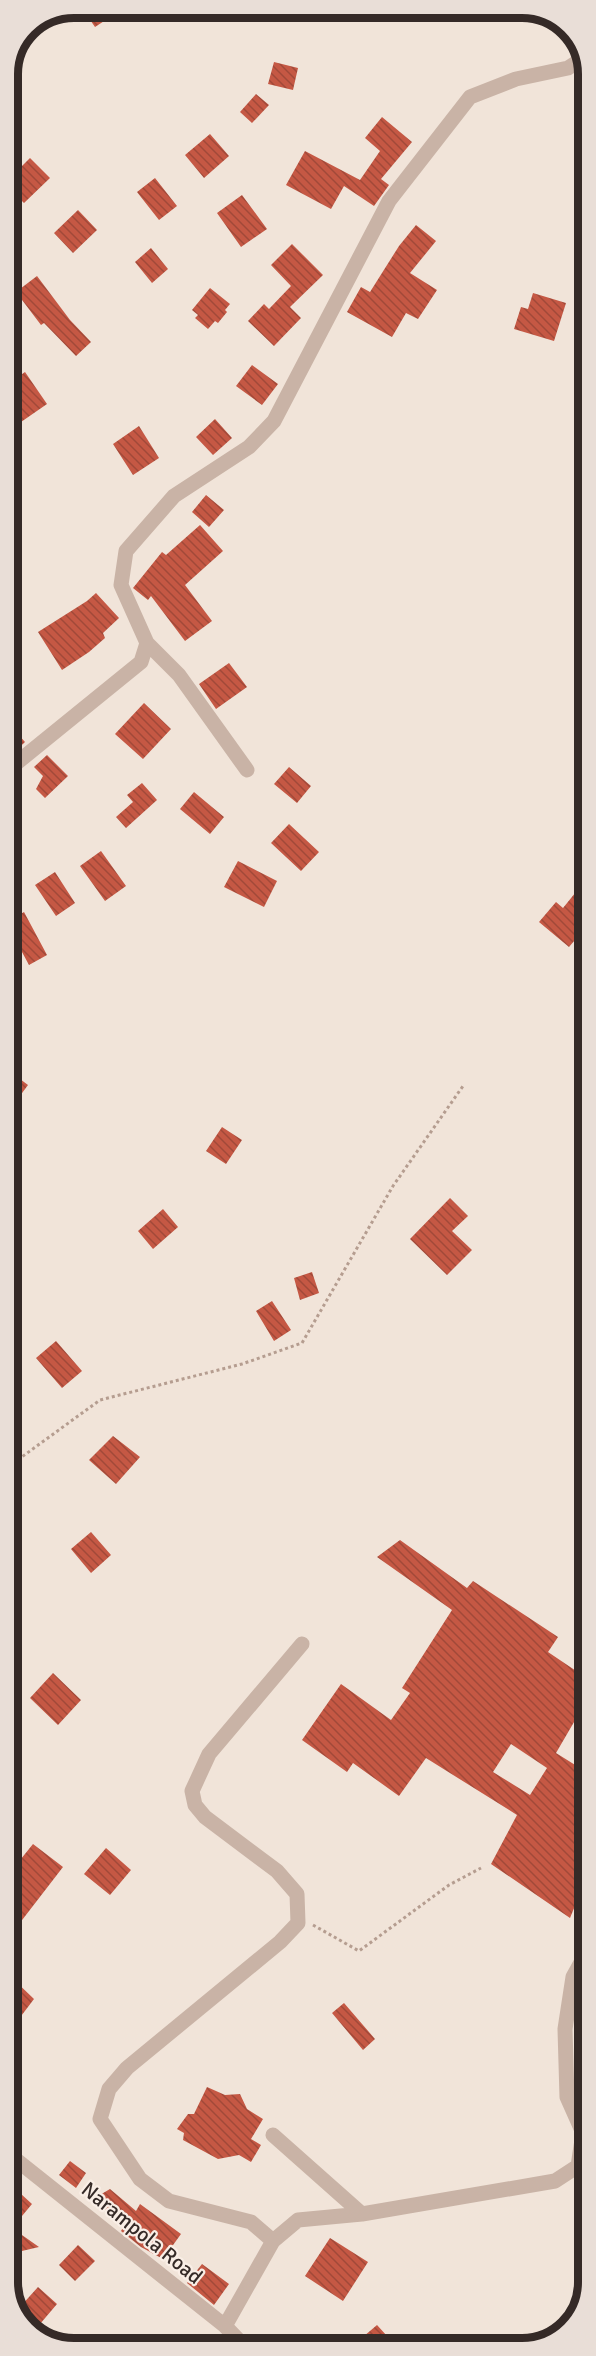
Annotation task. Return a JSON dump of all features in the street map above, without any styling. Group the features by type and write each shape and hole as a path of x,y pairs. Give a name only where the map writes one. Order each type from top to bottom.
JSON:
{"street":[{"path":"247,770 179,675 147,643 121,585 126,551 174,496 249,447 274,421 389,201 470,98 516,79 568,68 577,62"},
{"path":"18,762 141,662 147,643"},
{"path":"273,2241 251,2222 169,2201 140,2179 100,2119 109,2089 127,2068 280,1942 298,1923 297,1894 277,1871 205,1817 195,1805 192,1791 209,1754 302,1644"},
{"path":"578,1968 573,1977 565,2029 567,2097 578,2122"},
{"path":"273,2135 362,2214"},
{"name":"Narampola Road","path":"18,2161 225,2326 236,2338"},
{"path":"225,2326 273,2241 298,2220 362,2214 555,2181 578,2169"}],"path":[{"path":"18,1460 100,1400 242,1364 302,1343 393,1186 463,1086"},
{"path":"298,1916 359,1951 449,1885 482,1868"}],"building":[{"path":"89,18 109,18 95,27"},
{"path":"274,62 298,68 293,90 268,84"},
{"path":"256,94 269,105 252,123 240,112"},
{"path":"382,117 412,142 381,179 389,185 374,206 344,186 331,209 286,185 305,151 360,180 380,151 365,138"},
{"path":"210,134 229,156 204,178 185,155"},
{"path":"30,158 50,178 24,203 18,197 18,170"},
{"path":"155,178 177,206 159,220 137,192"},
{"path":"242,195 267,229 241,247 217,213"},
{"path":"78,210 97,230 73,253 54,233"},
{"path":"416,225 436,241 410,273 437,290 418,319 406,313 392,337 347,312 361,287 370,292 399,246"},
{"path":"292,244 323,275 290,307 301,318 274,346 248,321 264,304 269,309 291,286 271,265"},
{"path":"151,248 168,269 152,283 135,262"},
{"path":"37,276 70,320 91,342 76,356 44,323 41,325 18,295 18,290"},
{"path":"210,288 230,304 218,323 215,321 208,329 195,318 198,315 192,310"},
{"path":"533,293 566,303 554,341 514,329 521,307 528,309"},
{"path":"252,365 278,384 262,405 236,386"},
{"path":"25,372 47,404 21,422 18,418 18,377"},
{"path":"215,419 232,438 213,455 196,437"},
{"path":"139,426 159,458 133,475 113,444"},
{"path":"206,495 224,510 209,527 192,512"},
{"path":"200,525 223,551 185,585 212,621 185,641 151,596 148,600 133,588 162,552 166,555"},
{"path":"96,593 119,618 103,633 105,638 62,670 38,632"},
{"path":"229,663 247,687 216,709 199,684"},
{"path":"144,703 171,729 143,759 115,734"},
{"path":"18,734 25,742 18,749"},
{"path":"47,755 68,776 45,798 36,789 43,776 34,767"},
{"path":"289,767 311,786 297,803 274,784"},
{"path":"142,783 157,800 126,828 116,817 133,802 127,795"},
{"path":"194,792 224,817 210,834 180,809"},
{"path":"289,824 319,852 301,871 271,843"},
{"path":"101,851 126,886 105,901 80,866"},
{"path":"238,861 277,881 264,907 224,887"},
{"path":"55,872 75,903 56,916 35,885"},
{"path":"578,889 578,916 576,919 578,921 578,936 569,947 539,922 556,902 563,908"},
{"path":"24,912 47,955 29,965 18,945 18,915"},
{"path":"18,1078 28,1085 18,1098"},
{"path":"222,1127 242,1140 226,1164 206,1151"},
{"path":"450,1198 468,1216 452,1231 472,1250 447,1275 410,1239"},
{"path":"163,1209 178,1227 153,1249 138,1231"},
{"path":"312,1272 319,1293 300,1300 294,1278"},
{"path":"272,1301 291,1330 274,1341 256,1311"},
{"path":"56,1341 82,1371 62,1388 36,1358"},
{"path":"113,1436 140,1457 116,1484 89,1460"},
{"path":"91,1532 111,1555 91,1573 71,1549"},
{"path":"400,1540 467,1588 473,1581 558,1637 548,1652 578,1672 578,1715 556,1753 578,1767 578,1898 570,1918 491,1864 517,1815 426,1758 399,1796 353,1763 347,1772 302,1740 341,1684 391,1720 410,1693 402,1688 452,1610 377,1557","holes":["511,1744 547,1768 530,1795 493,1772"]},
{"path":"53,1673 81,1700 58,1725 30,1698"},
{"path":"33,1844 63,1867 18,1925 18,1863"},
{"path":"106,1848 131,1870 110,1895 84,1874"},
{"path":"18,1984 34,1999 18,2020"},
{"path":"344,2003 375,2039 363,2050 332,2013"},
{"path":"207,2087 225,2095 240,2094 247,2109 263,2119 251,2139 261,2145 251,2162 239,2155 218,2159 183,2140 184,2133 177,2129 188,2114 194,2114"},
{"path":"70,2161 86,2173 76,2188 59,2175"},
{"path":"110,2189 136,2211 140,2204 181,2234 163,2259 141,2247 121,2231 124,2226 93,2199"},
{"path":"18,2191 32,2204 18,2221"},
{"path":"18,2232 39,2247 18,2252"},
{"path":"330,2238 368,2262 343,2301 305,2276"},
{"path":"78,2245 95,2261 75,2281 59,2265"},
{"path":"202,2264 229,2284 214,2305 187,2283"},
{"path":"38,2287 57,2304 40,2324 29,2315 23,2304"},
{"path":"377,2325 389,2338 362,2338"}]}
